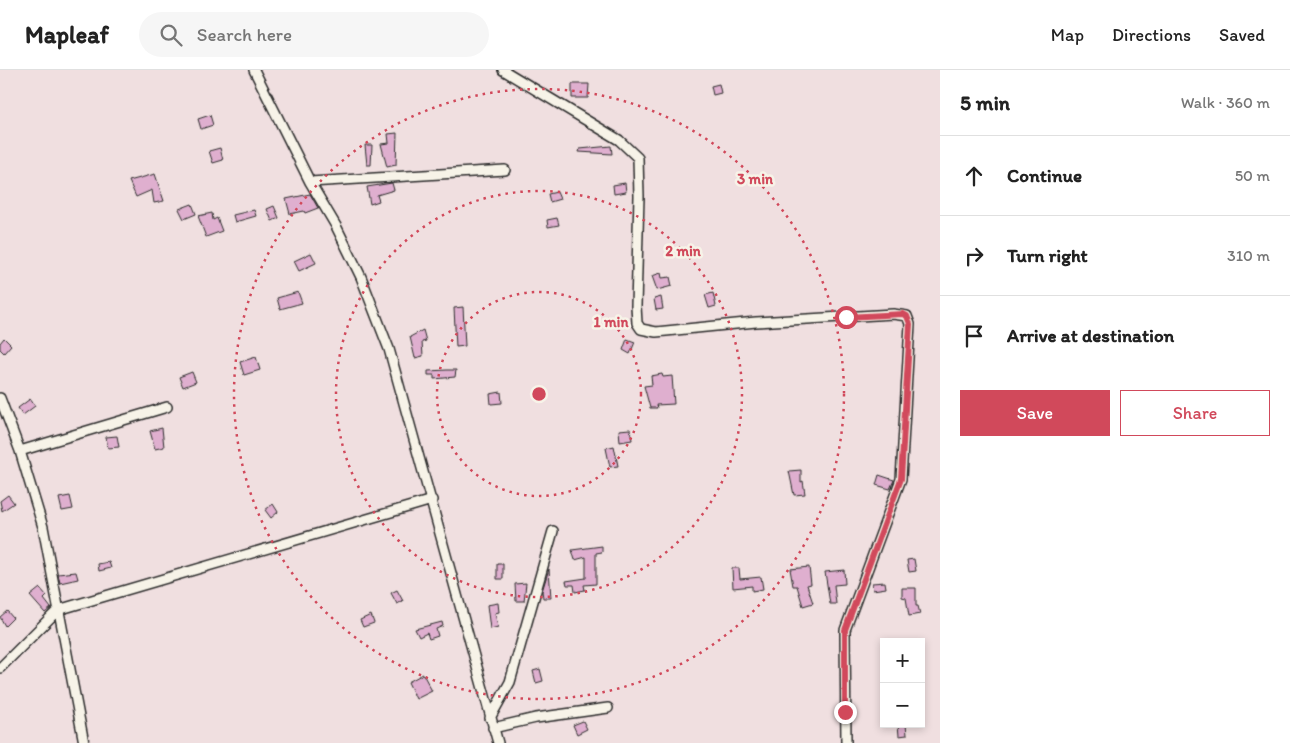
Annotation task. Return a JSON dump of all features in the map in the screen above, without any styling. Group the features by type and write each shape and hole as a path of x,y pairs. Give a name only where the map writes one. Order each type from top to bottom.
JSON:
{"street":[{"path":"254,70 310,182 336,226 361,277 389,349 498,743"},
{"path":"503,70 619,140 638,158 640,196 636,306 637,323 641,329 656,332 756,322 893,314 907,316 910,324 901,479 845,630 846,743"},
{"path":"310,182 505,170"},
{"path":"0,398 20,451 43,527 84,743"},
{"path":"20,451 167,407"},
{"path":"0,668 58,610 432,500"},
{"path":"490,718 510,682 553,531"},
{"path":"493,728 536,718 608,708"}],"building":[{"path":"572,84 589,84 588,98 572,98"},
{"path":"719,84 721,93 713,95 711,86"},
{"path":"210,115 213,125 201,129 198,119"},
{"path":"397,133 396,165 387,167 381,144 389,143 388,134"},
{"path":"365,145 372,145 371,165 367,165"},
{"path":"611,146 612,154 579,152 580,149"},
{"path":"220,148 223,160 213,163 209,151"},
{"path":"155,174 164,201 154,203 152,190 136,197 129,181"},
{"path":"392,183 394,190 377,195 379,201 370,204 367,187"},
{"path":"625,183 626,192 614,194 613,185"},
{"path":"557,192 560,199 550,202 548,194"},
{"path":"310,194 318,208 305,213 304,211 290,214 286,199"},
{"path":"192,204 196,214 184,219 179,209"},
{"path":"274,206 279,218 272,221 267,209"},
{"path":"254,210 256,216 235,222 233,215"},
{"path":"212,213 213,220 217,218 222,231 206,237 198,216"},
{"path":"557,218 559,225 548,227 547,220"},
{"path":"311,253 316,263 299,271 294,261"},
{"path":"661,273 662,278 670,277 672,286 657,290 652,276"},
{"path":"298,292 302,303 280,309 277,298"},
{"path":"713,293 716,306 709,308 705,295"},
{"path":"661,297 663,309 656,310 654,299"},
{"path":"463,307 465,346 456,347 454,308"},
{"path":"423,330 426,341 422,342 423,356 415,358 410,337"},
{"path":"4,338 11,345 4,353 0,349 0,343"},
{"path":"627,339 635,342 630,354 623,350"},
{"path":"256,357 260,370 244,375 240,362"},
{"path":"456,370 455,377 434,379 434,375 428,375 428,371"},
{"path":"192,372 196,382 183,387 179,377"},
{"path":"662,374 663,377 672,376 674,404 656,405 657,408 650,408 644,386 652,385 651,376"},
{"path":"501,392 502,403 491,404 490,394"},
{"path":"30,399 35,406 23,415 18,408"},
{"path":"162,428 164,447 155,449 150,431"},
{"path":"630,429 632,440 620,442 619,430"},
{"path":"117,436 119,447 108,448 106,437"},
{"path":"614,446 618,466 610,467 606,448"},
{"path":"801,470 801,482 803,481 805,494 794,495 789,471"},
{"path":"879,475 894,480 890,489 876,485"},
{"path":"8,495 14,503 2,511 0,501"},
{"path":"70,496 73,509 62,511 59,498"},
{"path":"273,504 278,512 271,518 265,510"},
{"path":"602,546 602,552 596,553 596,584 584,585 585,590 575,592 574,585 567,585 566,581 586,578 586,557 575,560 572,550"},
{"path":"914,559 916,571 909,572 907,560"},
{"path":"109,562 111,568 99,571 98,564"},
{"path":"497,564 503,564 503,579 497,579"},
{"path":"809,567 811,584 807,585 813,603 803,606 797,586 793,586 790,569"},
{"path":"732,568 739,568 740,579 761,577 763,589 752,591 752,586 733,588"},
{"path":"549,569 551,598 543,598 542,591"},
{"path":"844,570 845,584 834,585 836,604 830,604 825,572"},
{"path":"76,572 78,579 60,583 58,574"},
{"path":"885,582 886,588 873,590 872,583"},
{"path":"526,583 524,601 516,601 515,584"},
{"path":"40,588 47,596 44,599 51,608 45,613 30,596"},
{"path":"902,588 916,588 916,606 918,606 920,614 909,616 906,598 902,597"},
{"path":"397,590 403,601 397,604 391,593"},
{"path":"498,603 499,612 495,613 498,627 490,629 487,605"},
{"path":"7,611 13,618 5,626 0,617"},
{"path":"371,615 374,623 363,627 360,620"},
{"path":"442,622 443,626 436,629 438,636 429,639 427,633 419,637 415,629"},
{"path":"540,669 543,681 536,683 533,671"},
{"path":"423,674 432,691 416,699 408,682"},
{"path":"583,721 587,729 577,734 573,725"},
{"path":"898,728 906,728 907,735 899,736"}],"route":[{"path":"845,712 845,630 901,479 910,324 907,316 903,314 846,317"}]}
